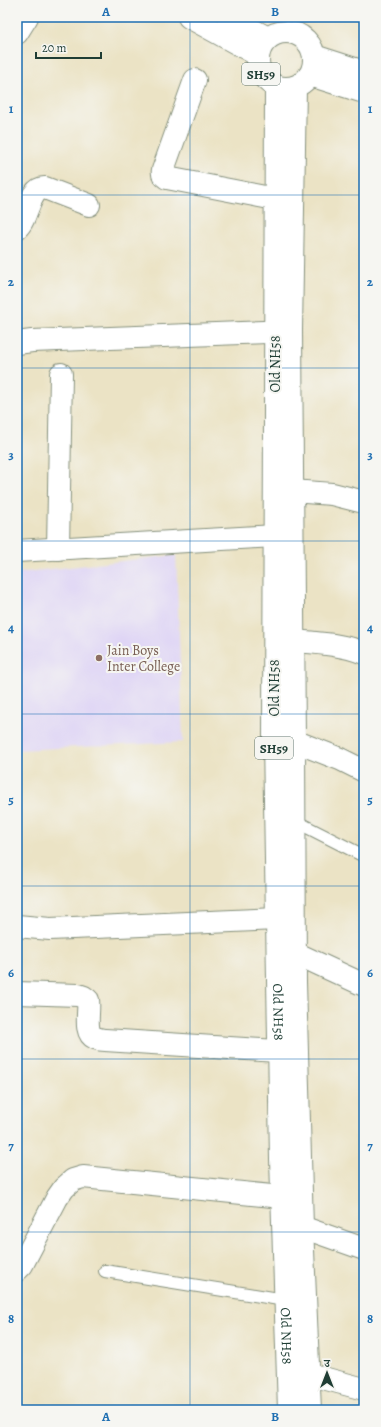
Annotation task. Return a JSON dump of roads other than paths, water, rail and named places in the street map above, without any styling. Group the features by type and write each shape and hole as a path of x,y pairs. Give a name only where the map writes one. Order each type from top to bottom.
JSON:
{"main road":[{"path":"17,33 27,17"},
{"path":"189,17 279,33"},
{"path":"228,17 304,40 311,47 299,76"},
{"name":"SH59","path":"279,33 258,65 261,74 267,82 299,76"},
{"path":"299,76 364,72"},
{"path":"299,76 364,92"},
{"name":"Old NH58","path":"299,76 275,199 292,491 283,536 274,741 278,1051 289,1101 292,1223 308,1374 299,1406"},
{"name":"Old NH58","path":"299,76 276,458 293,641 295,982 282,1197 292,1223 285,1300 299,1406"},
{"path":"195,80 162,173 164,176 167,178 275,199"},
{"path":"17,228 24,218 34,193 40,188 45,188 89,205"},
{"path":"17,343 32,341 283,332"},
{"path":"58,549 62,374"},
{"path":"292,491 332,494 364,502"},
{"path":"17,551 283,536"},
{"path":"293,641 338,645 352,648 364,653"},
{"path":"294,741 340,759 364,771"},
{"path":"17,926 50,929 277,919"},
{"path":"295,953 364,986"},
{"path":"17,993 78,995 84,997 88,1000 88,1026 90,1034 95,1038 105,1040 278,1051"},
{"path":"17,1270 22,1265 57,1198 64,1188 73,1180 83,1177 282,1197"},
{"path":"292,1223 364,1249"},
{"path":"308,1374 364,1389"}],"lane":[{"path":"295,821 364,856"},
{"path":"105,1271 285,1300"}],"place":[{"name":"Jain Boys Inter College","path":"99,658"}]}
